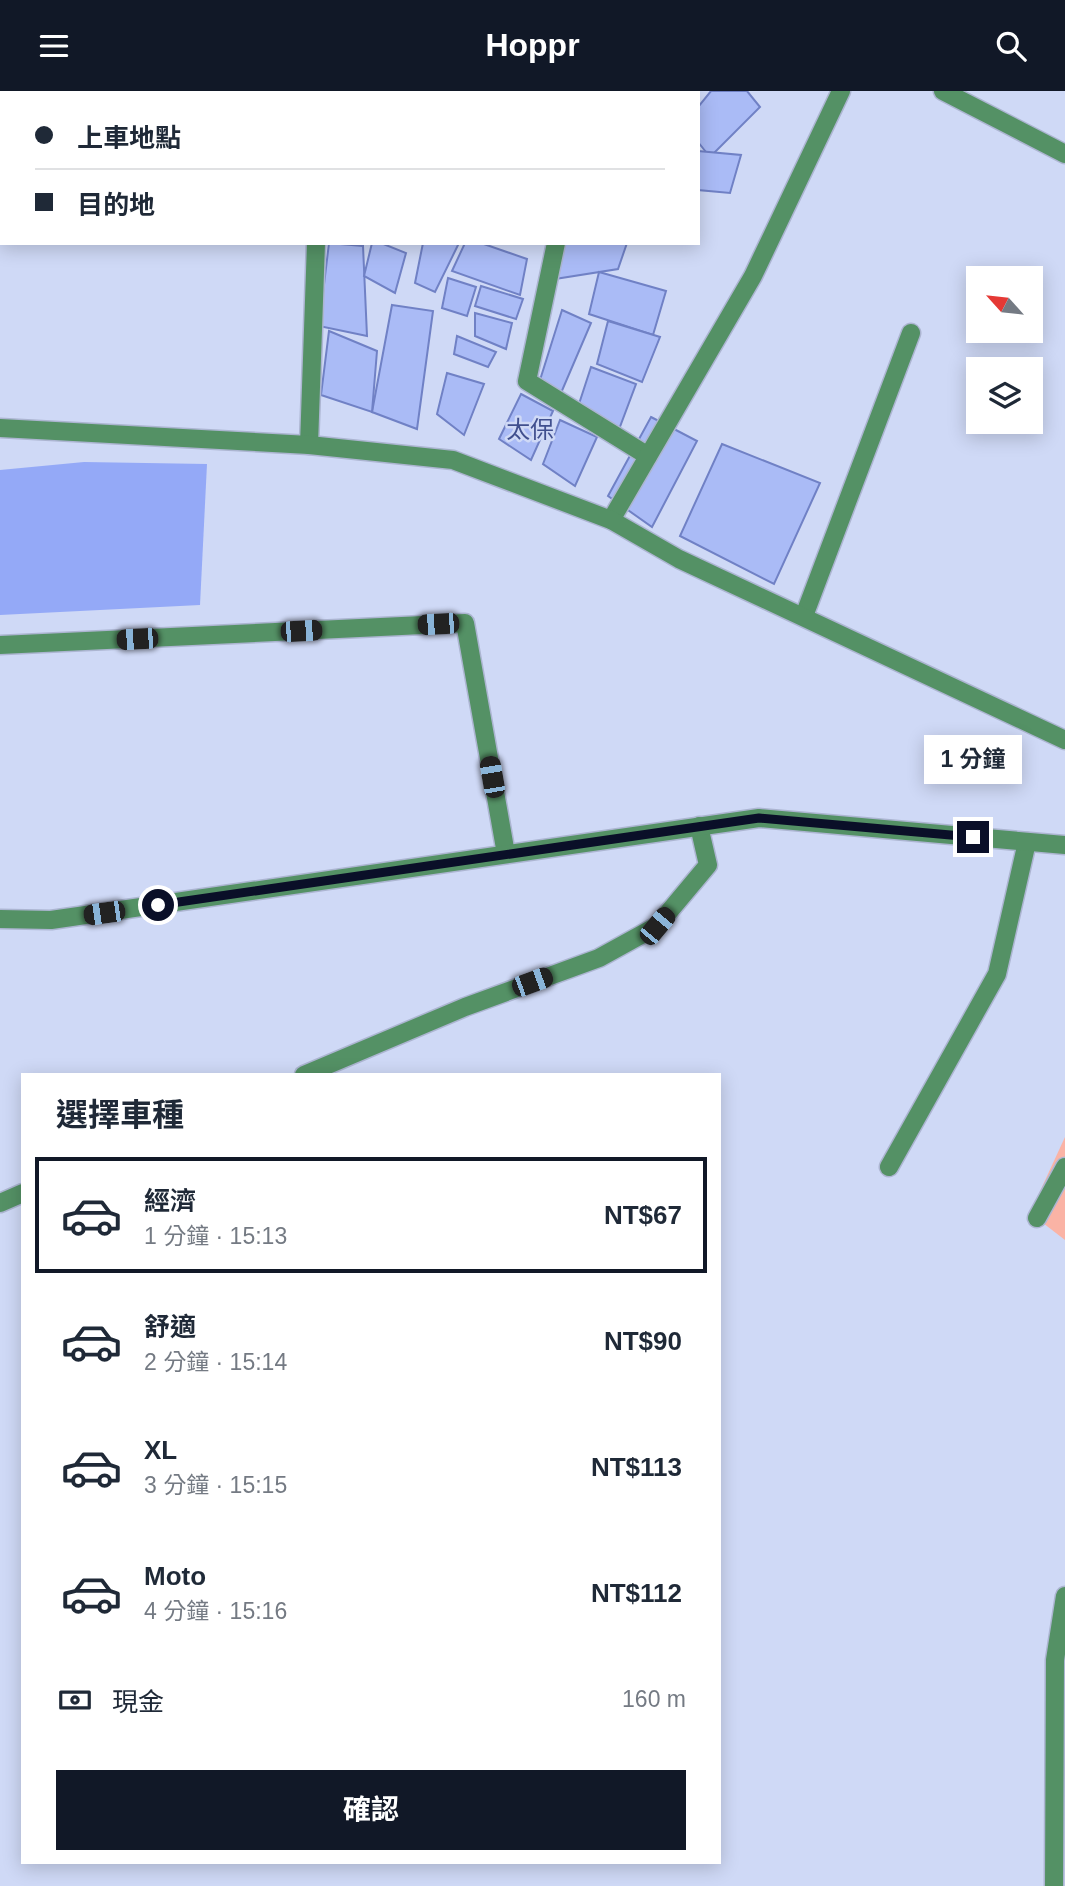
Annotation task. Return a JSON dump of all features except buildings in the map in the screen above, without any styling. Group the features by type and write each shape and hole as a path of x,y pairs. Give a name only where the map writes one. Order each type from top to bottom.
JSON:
{"street":[{"path":"611,520 753,276 841,91"},
{"path":"943,91 1065,154"},
{"path":"309,445 316,245"},
{"path":"556,245 527,381 648,456"},
{"path":"804,616 911,333"},
{"path":"0,428 309,445 453,460 611,520 679,559 1065,740"},
{"path":"0,645 465,623 506,854"},
{"path":"0,919 51,920 759,818 1065,845"},
{"path":"309,1073 465,1007 599,958 657,926 708,865 699,826"},
{"path":"888,1167 997,974 1027,842"},
{"path":"1037,1218 1065,1167"},
{"path":"0,1203 21,1194"},
{"path":"1054,1886 1055,1660 1065,1596"}],"shaded area":[{"path":"1065,1137 1065,1240 1030,1213"}],"water":[{"path":"84,462 207,464 200,605 0,615 0,470"}],"district":[{"name":"太保","path":"530,430"}],"route":[{"path":"158,905 759,818 973,837"}]}
